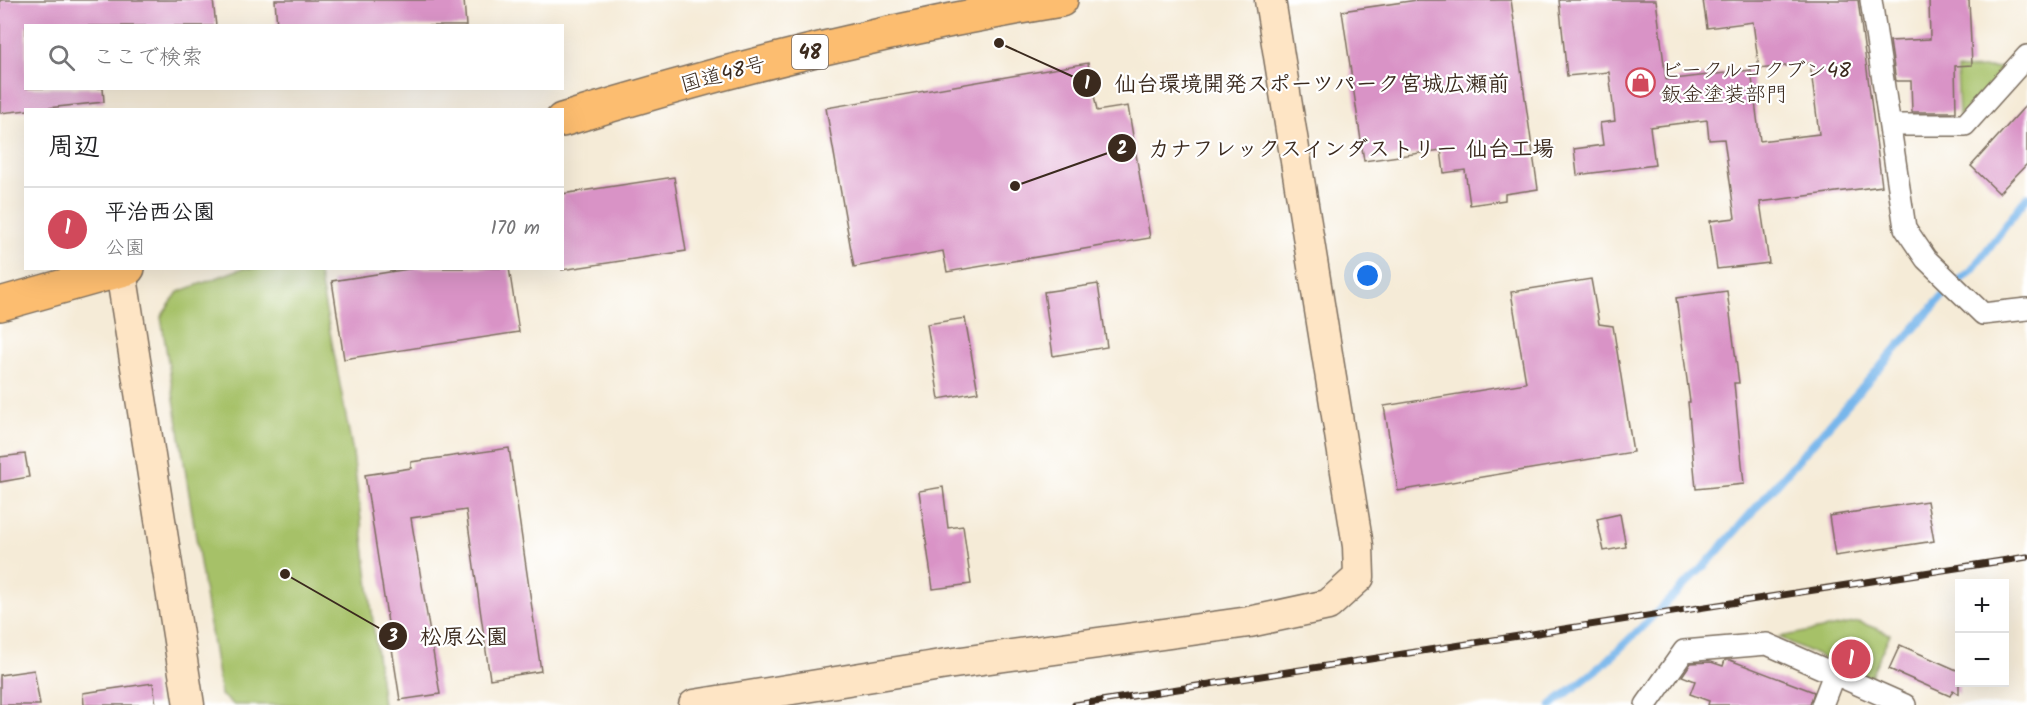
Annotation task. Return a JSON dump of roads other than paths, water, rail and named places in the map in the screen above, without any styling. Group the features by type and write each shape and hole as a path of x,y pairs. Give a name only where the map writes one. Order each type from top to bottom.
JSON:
{"highway":[{"name":"国道48号","path":"564,119 721,73 982,13 1061,0"},
{"path":"0,304 125,270"}],"street":[{"path":"694,705 947,664 1249,622 1328,605 1359,578 1356,534 1270,0"},
{"path":"1871,0 1905,228 1926,259 1983,314 2027,309"},
{"path":"1890,125 1965,125 2027,56"},
{"path":"125,270 189,705"},
{"path":"1646,705 1684,651 1767,644 1905,705"},
{"path":"1822,705 1834,674"}],"waterway":[{"path":"1551,705 1602,666 1709,561 1949,289 1972,270 2027,197"}],"railway":[{"path":"1075,705 2027,557"}],"place":[{"name":"仙台環境開発スポーツパーク宮城広瀬前","path":"999,43"},
{"name":"ビークルコクブン48 鈑金塗装部門","path":"1640,82"},
{"name":"カナフレックスインダストリー 仙台工場","path":"1015,186"},
{"name":"松原公園","path":"285,574"},
{"name":"平治西公園","path":"1851,659"}]}
